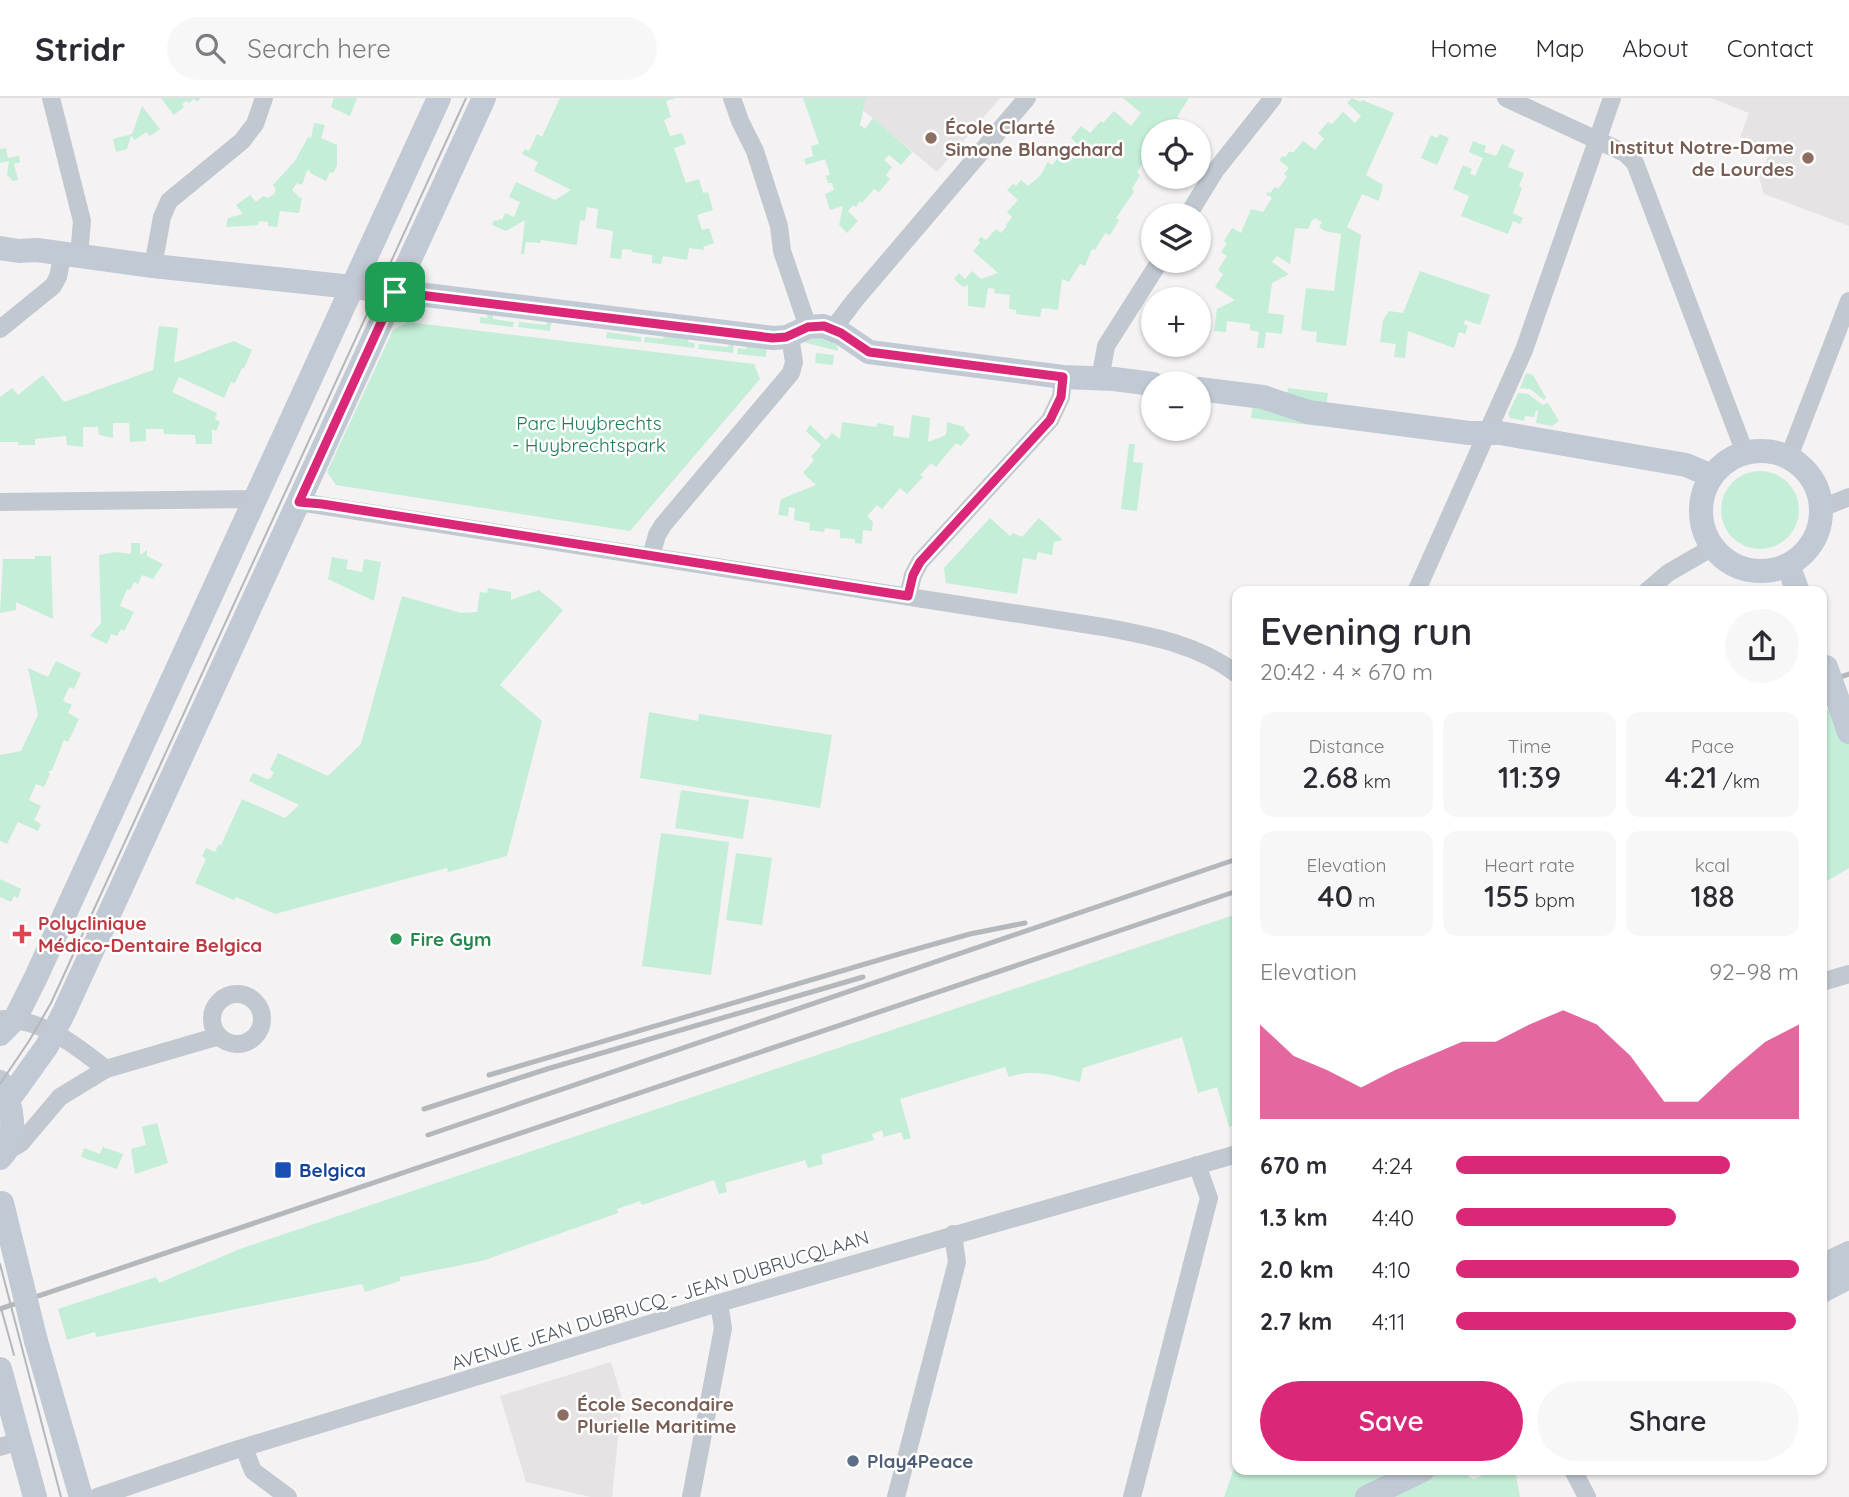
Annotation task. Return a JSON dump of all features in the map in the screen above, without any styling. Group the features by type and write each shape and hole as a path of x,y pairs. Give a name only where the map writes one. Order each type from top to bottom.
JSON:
{"street":[{"path":"0,329 53,286 71,255 82,221 51,98"},
{"path":"153,266 162,217 169,201 242,142 255,124 264,98"},
{"path":"106,1069 54,1032 5,1024 255,499 439,98"},
{"path":"2,1155 12,1128 12,1112 4,1091 25,1079 54,1032 484,98"},
{"path":"651,556 663,525 791,373 794,362 799,331 779,226 755,151 732,98"},
{"path":"834,329 855,300 1027,98"},
{"path":"1195,203 1215,171 1273,98"},
{"path":"1506,98 1625,153 1635,163 1642,175 1745,453"},
{"path":"1419,586 1524,350 1612,98"},
{"path":"0,234 21,239 37,250"},
{"path":"0,248 37,250 153,266 773,338 824,326 834,329 869,352 1063,377 1141,383"},
{"path":"1100,379 1106,346 1152,273"},
{"path":"1789,457 1849,301"},
{"path":"908,596 913,575 920,562 1050,420 1061,397 1063,377"},
{"path":"1211,390 1263,397 1308,412 1487,433 1686,465 1712,476"},
{"path":"1769,451 1789,457 1800,464 1815,484 1822,509 1821,522 1810,547 1788,565 1773,570 1748,569 1725,559 1713,547 1702,523 1702,497 1712,476 1721,465 1745,453 1769,451"},
{"path":"1822,509 1849,497"},
{"path":"0,502 255,499"},
{"path":"299,502 1145,635 1184,645 1212,657 1232,671"},
{"path":"1653,586 1668,573 1713,547"},
{"path":"1788,565 1796,586"},
{"path":"1827,670 1849,732"},
{"path":"1827,981 1849,974"},
{"path":"2,1155 21,1143 60,1097 106,1069 219,1036"},
{"name":"AVENUE JEAN DUBRUCQ - JEAN DUBRUCQLAAN","path":"97,1497 244,1448 719,1303 1232,1155"},
{"path":"1132,1497 1209,1198 1197,1165"},
{"path":"1,1197 36,1340 81,1497"},
{"path":"896,1497 957,1262 953,1234"},
{"path":"1827,1264 1849,1253"},
{"path":"1827,1288 1849,1277"},
{"path":"691,1497 723,1328 719,1303"},
{"path":"0,1369 10,1444 35,1497"},
{"path":"244,1448 253,1471 288,1497"},
{"path":"1367,1497 1413,1475"},
{"path":"1576,1475 1587,1497"}],"shaded area":[{"name":"École Clarté Simone Blangchard","path":"866,98 1000,98 937,172 863,110"},
{"name":"Institut Notre-Dame de Lourdes","path":"1711,98 1849,98 1849,226 1764,194 1757,170 1764,167 1770,149 1740,137 1749,113"},
{"name":"École Secondaire Plurielle Maritime","path":"611,1362 622,1399 612,1497 591,1497 526,1482 500,1396"}],"green space":[{"path":"161,98 201,98 197,102 194,99 189,103 186,101 182,104 184,107 174,115"},
{"path":"334,98 357,98 350,116 331,107"},
{"path":"560,98 676,98 666,101 671,117 664,120 670,136 682,133 686,144 674,148 686,183 699,179 703,193 708,192 713,210 697,215 702,230 709,228 714,243 703,247 704,250 689,248 687,260 663,256 661,264 652,263 652,255 632,250 622,249 621,259 610,258 613,231 596,228 598,209 587,207 585,221 580,220 577,245 541,240 540,243 526,242 524,254 521,254 525,220 506,231 492,225 494,220 502,220 505,213 514,217 520,202 509,197 516,182 555,200 571,190 534,171 538,162 522,154 525,149 529,151 537,134 542,137"},
{"path":"803,98 866,98 860,125 865,129 873,118 912,152 901,165 889,155 884,160 892,167 886,175 890,179 879,192 874,189 862,203 860,201 856,207 853,205 848,211 858,221 847,233 839,225 843,206 830,210 825,194 834,190 832,183 828,183 826,176 830,174 825,159 806,165 804,159 813,156 811,146 819,144"},
{"path":"1123,98 1189,98 1177,117 1179,119 1141,119 1141,166 1137,172 1140,175 1132,189 1134,192 1116,218 1119,220 1110,235 1105,233 1095,250 1092,249 1085,266 1080,264 1069,282 1062,279 1058,310 1042,308 1040,317 1016,314 1016,310 1009,309 1010,295 994,293 995,289 988,288 985,308 968,306 968,285 963,287 954,279 959,273 965,279 972,271 981,279 998,273 973,251 980,243 978,240 981,237 986,240 996,229 1001,233 1007,226 1012,217 1007,212 1018,200 1007,190 1021,180 1028,186 1040,176 1048,162 1052,165 1062,153 1066,155 1076,143 1071,138 1081,126 1090,133 1114,111 1131,126 1141,113"},
{"path":"1352,98 1394,113 1366,175 1383,185 1379,201 1362,194 1347,227 1361,235 1346,346 1316,342 1317,332 1301,330 1306,288 1334,291 1341,234 1325,231 1319,227 1322,222 1315,218 1308,229 1295,228 1290,264 1277,256 1272,262 1289,274 1272,283 1268,313 1284,315 1282,334 1266,332 1264,348 1257,348 1259,332 1250,330 1250,324 1227,321 1226,332 1214,331 1217,309 1235,300 1215,287 1223,274 1218,270 1227,256 1221,252 1227,243 1224,241 1232,228 1241,233 1251,209 1263,212 1272,198 1266,194 1275,187 1278,189 1287,177 1284,174 1289,168 1279,160 1283,156 1294,152 1303,141 1315,150 1324,139 1318,133 1328,122 1332,124 1343,112 1355,123 1361,116 1347,103"},
{"path":"142,106 160,129 150,136 146,132 135,140 131,136 127,149 116,152 113,139 132,134"},
{"path":"314,123 325,125 321,138 337,145 337,166 333,173 330,172 326,181 307,170 302,185 297,183 292,190 302,197 299,213 280,211 277,227 259,221 258,225 226,227 228,218 243,214 236,205 250,195 256,202 263,196 268,198 274,194 276,189 273,185 295,161 308,137 311,138"},
{"path":"1440,134 1449,138 1437,165 1421,158 1431,135 1437,138"},
{"path":"1473,141 1486,146 1484,152 1496,156 1502,144 1515,150 1508,167 1524,173 1513,213 1523,218 1520,224 1513,221 1508,234 1461,216 1469,196 1453,189 1463,165 1472,169 1470,173 1475,176 1483,158 1469,152"},
{"path":"6,148 8,158 19,156 20,162 14,164 18,180 13,181 7,175 9,161 0,163 0,149"},
{"path":"1420,271 1490,295 1480,325 1465,320 1464,324 1468,326 1465,334 1459,332 1454,348 1408,331 1405,358 1394,357 1396,344 1380,342 1383,320 1389,311 1403,313"},
{"path":"488,310 493,311 493,319 514,322 513,327 480,323 480,317 487,318"},
{"path":"548,318 552,318 550,331 518,327 519,322 546,325"},
{"name":"Parc Huybrechts - Huybrechtspark","path":"408,322 754,364 760,379 630,531 336,485 327,472 393,330"},
{"path":"159,326 178,328 174,363 234,341 252,350 244,368 235,383 231,382 224,398 179,377 172,392 217,413 215,419 220,422 216,431 212,429 212,444 196,444 195,435 164,434 163,429 146,429 146,441 130,442 129,423 113,423 113,438 99,435 98,427 83,427 83,447 67,445 66,436 35,439 35,445 0,442 0,397 12,388 18,395 43,375 64,402 153,370"},
{"path":"664,331 689,334 688,342 695,343 694,348 644,342 645,337 663,339"},
{"path":"607,332 641,337 641,342 606,338"},
{"path":"823,337 837,345 838,351 803,342 806,340"},
{"path":"730,339 734,340 733,353 698,349 699,344 728,347"},
{"path":"747,342 767,344 766,357 737,354 738,348 746,349"},
{"path":"816,353 834,355 833,365 815,363"},
{"path":"1526,373 1533,375 1546,398 1544,400 1530,389 1520,388"},
{"path":"1288,388 1328,393 1326,407 1287,397"},
{"path":"1518,393 1528,394 1543,405 1548,403 1559,421 1552,426 1536,423 1536,410 1534,417 1525,416 1524,421 1510,418 1508,414"},
{"path":"1253,404 1319,421 1318,426 1251,418"},
{"path":"912,415 930,418 928,442 946,435 947,422 965,427 970,435 961,446 956,443 936,467 931,463 920,475 923,477 907,494 900,488 882,509 877,505 867,516 873,522 872,531 863,530 862,544 855,543 855,539 840,538 840,530 809,530 810,523 794,520 795,508 789,507 788,516 778,515 781,499 816,485 803,473 814,460 811,457 821,445 806,431 810,425 826,440 832,433 840,439 842,422 876,427 878,423 894,426 893,436 909,438"},
{"path":"1129,444 1135,444 1133,462 1143,463 1137,511 1121,509"},
{"path":"1760,471 1775,474 1788,482 1796,495 1799,510 1796,525 1788,538 1775,546 1760,549 1745,546 1732,538 1724,525 1721,510 1724,495 1732,482 1745,474"},
{"path":"990,518 1010,536 1013,533 1022,537 1039,518 1063,540 1054,542 1052,555 1038,552 1036,560 1023,558 1017,594 946,583 944,568"},
{"path":"131,543 140,543 140,555 147,550 147,556 163,564 153,579 142,575 138,584 134,582 130,590 127,589 120,606 134,612 124,631 121,629 117,636 111,634 107,644 90,636 101,623 99,555 115,552 131,554"},
{"path":"35,556 51,556 53,619 16,602 16,610 0,613 3,559 35,559"},
{"path":"332,557 348,560 346,569 362,572 364,559 381,562 374,601 328,579"},
{"path":"488,588 511,592 511,600 539,590 563,610 500,685 542,721 507,856 448,872 447,868 275,914 195,883 206,859 202,856 206,848 215,852 219,844 221,845 242,799 285,818 299,805 249,781 253,773 271,778 274,772 270,770 278,753 328,776 361,744 402,596 461,613 477,612 480,592 487,593"},
{"path":"56,661 81,673 74,689 69,687 63,701 72,705 68,713 79,719 68,742 64,740 52,770 48,772 50,774 44,787 36,784 29,800 41,806 34,820 41,824 38,831 18,822 7,844 0,841 0,755 21,751 38,715 28,668 48,677"},
{"path":"1849,702 1849,868 1827,881 1827,710"},
{"path":"649,712 698,721 699,714 832,735 820,808 640,778"},
{"path":"681,790 749,800 743,839 675,828"},
{"path":"661,833 729,842 711,975 642,966"},
{"path":"736,853 772,858 762,925 726,920"},
{"path":"0,879 21,889 18,898 14,896 11,902 0,897"},
{"path":"1232,916 1232,1126 1229,1127 1217,1087 1198,1093 1182,1037 1083,1068 1080,1082 1036,1073 1009,1077 1005,1067 900,1099 911,1138 904,1140 901,1132 884,1137 882,1130 872,1134 874,1140 821,1155 823,1164 808,1168 805,1160 725,1183 727,1192 719,1194 714,1180 642,1205 640,1201 617,1209 618,1213 482,1261 400,1277 400,1281 365,1292 362,1284 96,1337 95,1332 67,1340 58,1309 156,1277 159,1283 240,1249"},
{"path":"157,1123 168,1163 135,1174 131,1149 146,1145 142,1127"},
{"path":"103,1147 123,1154 117,1169 81,1157 84,1148 100,1154"},
{"path":"1232,1474 1468,1475 1474,1479 1483,1475 1516,1475 1520,1497 1224,1497"}],"tram line":[{"path":"0,1084 51,1003 466,98"},
{"path":"0,1264 61,1497"},
{"path":"1,1308 14,1355"}],"railway":[{"path":"1827,681 1849,674"},
{"path":"428,1135 1232,861"},
{"path":"0,1309 1232,893"},
{"path":"489,1075 906,952 970,934 1025,923"},
{"path":"424,1109 547,1069 863,977"}],"place":[{"name":"École Clarté Simone Blangchard","path":"931,138"},
{"name":"Institut Notre-Dame de Lourdes","path":"1808,158"},
{"name":"Polyclinique Médico-Dentaire Belgica","path":"22,934"},
{"name":"Fire Gym","path":"396,939"},
{"name":"Belgica","path":"283,1170"},
{"name":"École Secondaire Plurielle Maritime","path":"563,1415"},
{"name":"Play4Peace","path":"853,1461"}],"route":[{"path":"395,292 773,338 786,337 808,327 824,326 841,333 862,350 869,352 1063,377 1061,397 1050,420 920,562 910,582 908,596 299,502 395,292"}]}
